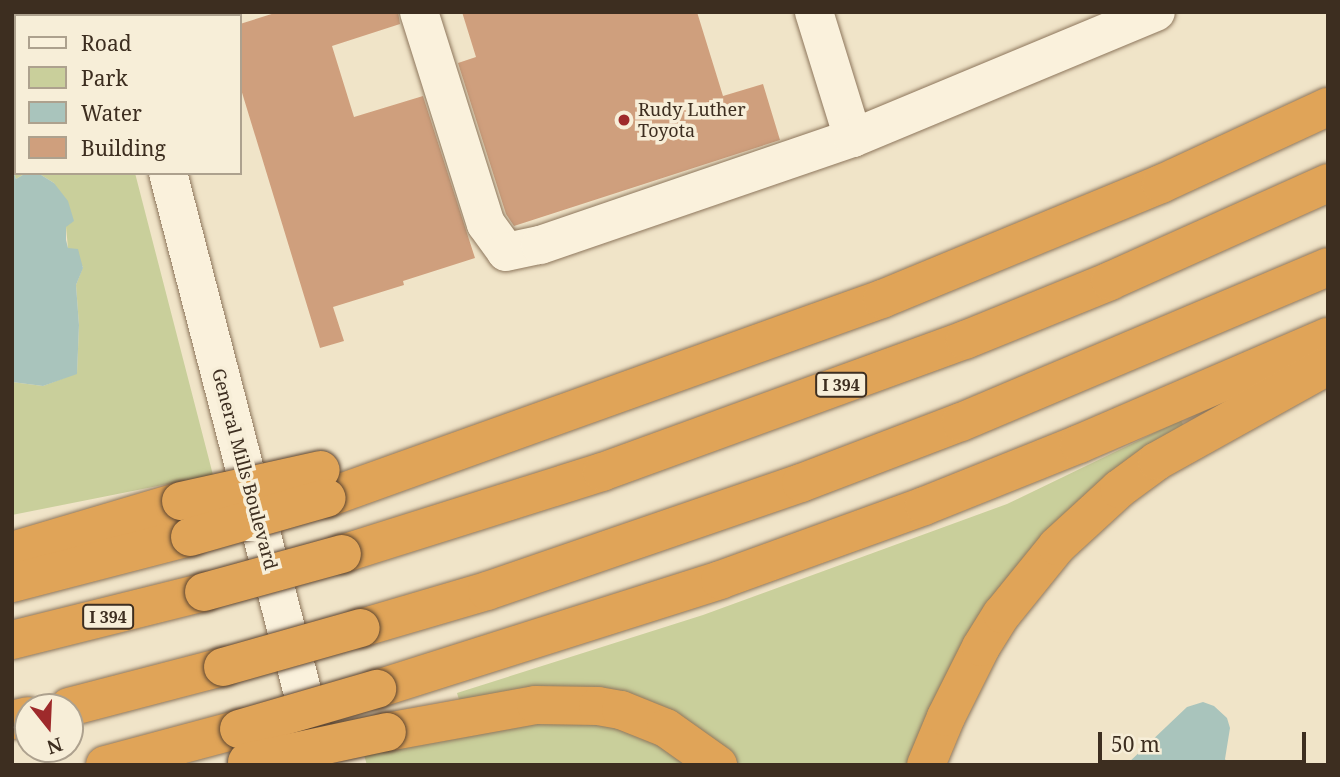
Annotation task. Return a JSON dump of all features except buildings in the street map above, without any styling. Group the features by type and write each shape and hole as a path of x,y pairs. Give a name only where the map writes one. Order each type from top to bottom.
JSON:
{"highway":[{"path":"12,551 185,519 324,484 565,412 882,299 1161,184 1328,107"},
{"name":"I 394","path":"12,640 342,554 603,472 965,340 1110,281 1328,183"},
{"path":"84,703 223,667 487,591 801,483 961,422 1328,267"},
{"path":"239,752 376,689 720,580 911,511 1079,444 1328,337"},
{"path":"926,765 957,692 981,647 1002,614 1057,546 1119,489 1157,461 1328,366"},
{"path":"12,525 185,519"},
{"path":"12,583 185,519"},
{"path":"105,765 239,752 387,732 536,705 598,706 621,710 666,728 718,765"}],"street":[{"path":"419,12 485,224 506,252 540,245 853,138 1152,13"},
{"path":"814,12 853,138"},
{"name":"General Mills Boulevard","path":"169,175 321,765"}],"green space":[{"path":"12,90 14,90 14,173"},
{"path":"41,175 136,175 213,475 12,515 12,382 43,386 77,373 79,325 76,285 83,267 68,248 66,227 54,183"},
{"path":"1181,420 1186,432 1105,486 913,765 735,765 712,744 460,703 457,693 703,615 1007,504"},
{"path":"567,716 625,726 697,765 367,765 364,755"}],"water":[{"path":"12,167 16,179 23,175 41,175 54,183 68,201 74,221 66,227 66,240 68,248 78,249 83,268 76,285 79,325 77,374 43,386 12,382"},
{"path":"1203,702 1214,706 1227,718 1230,728 1225,759 1228,765 1126,765 1187,707"}],"place":[{"name":"Rudy Luther Toyota","path":"624,120"}]}
